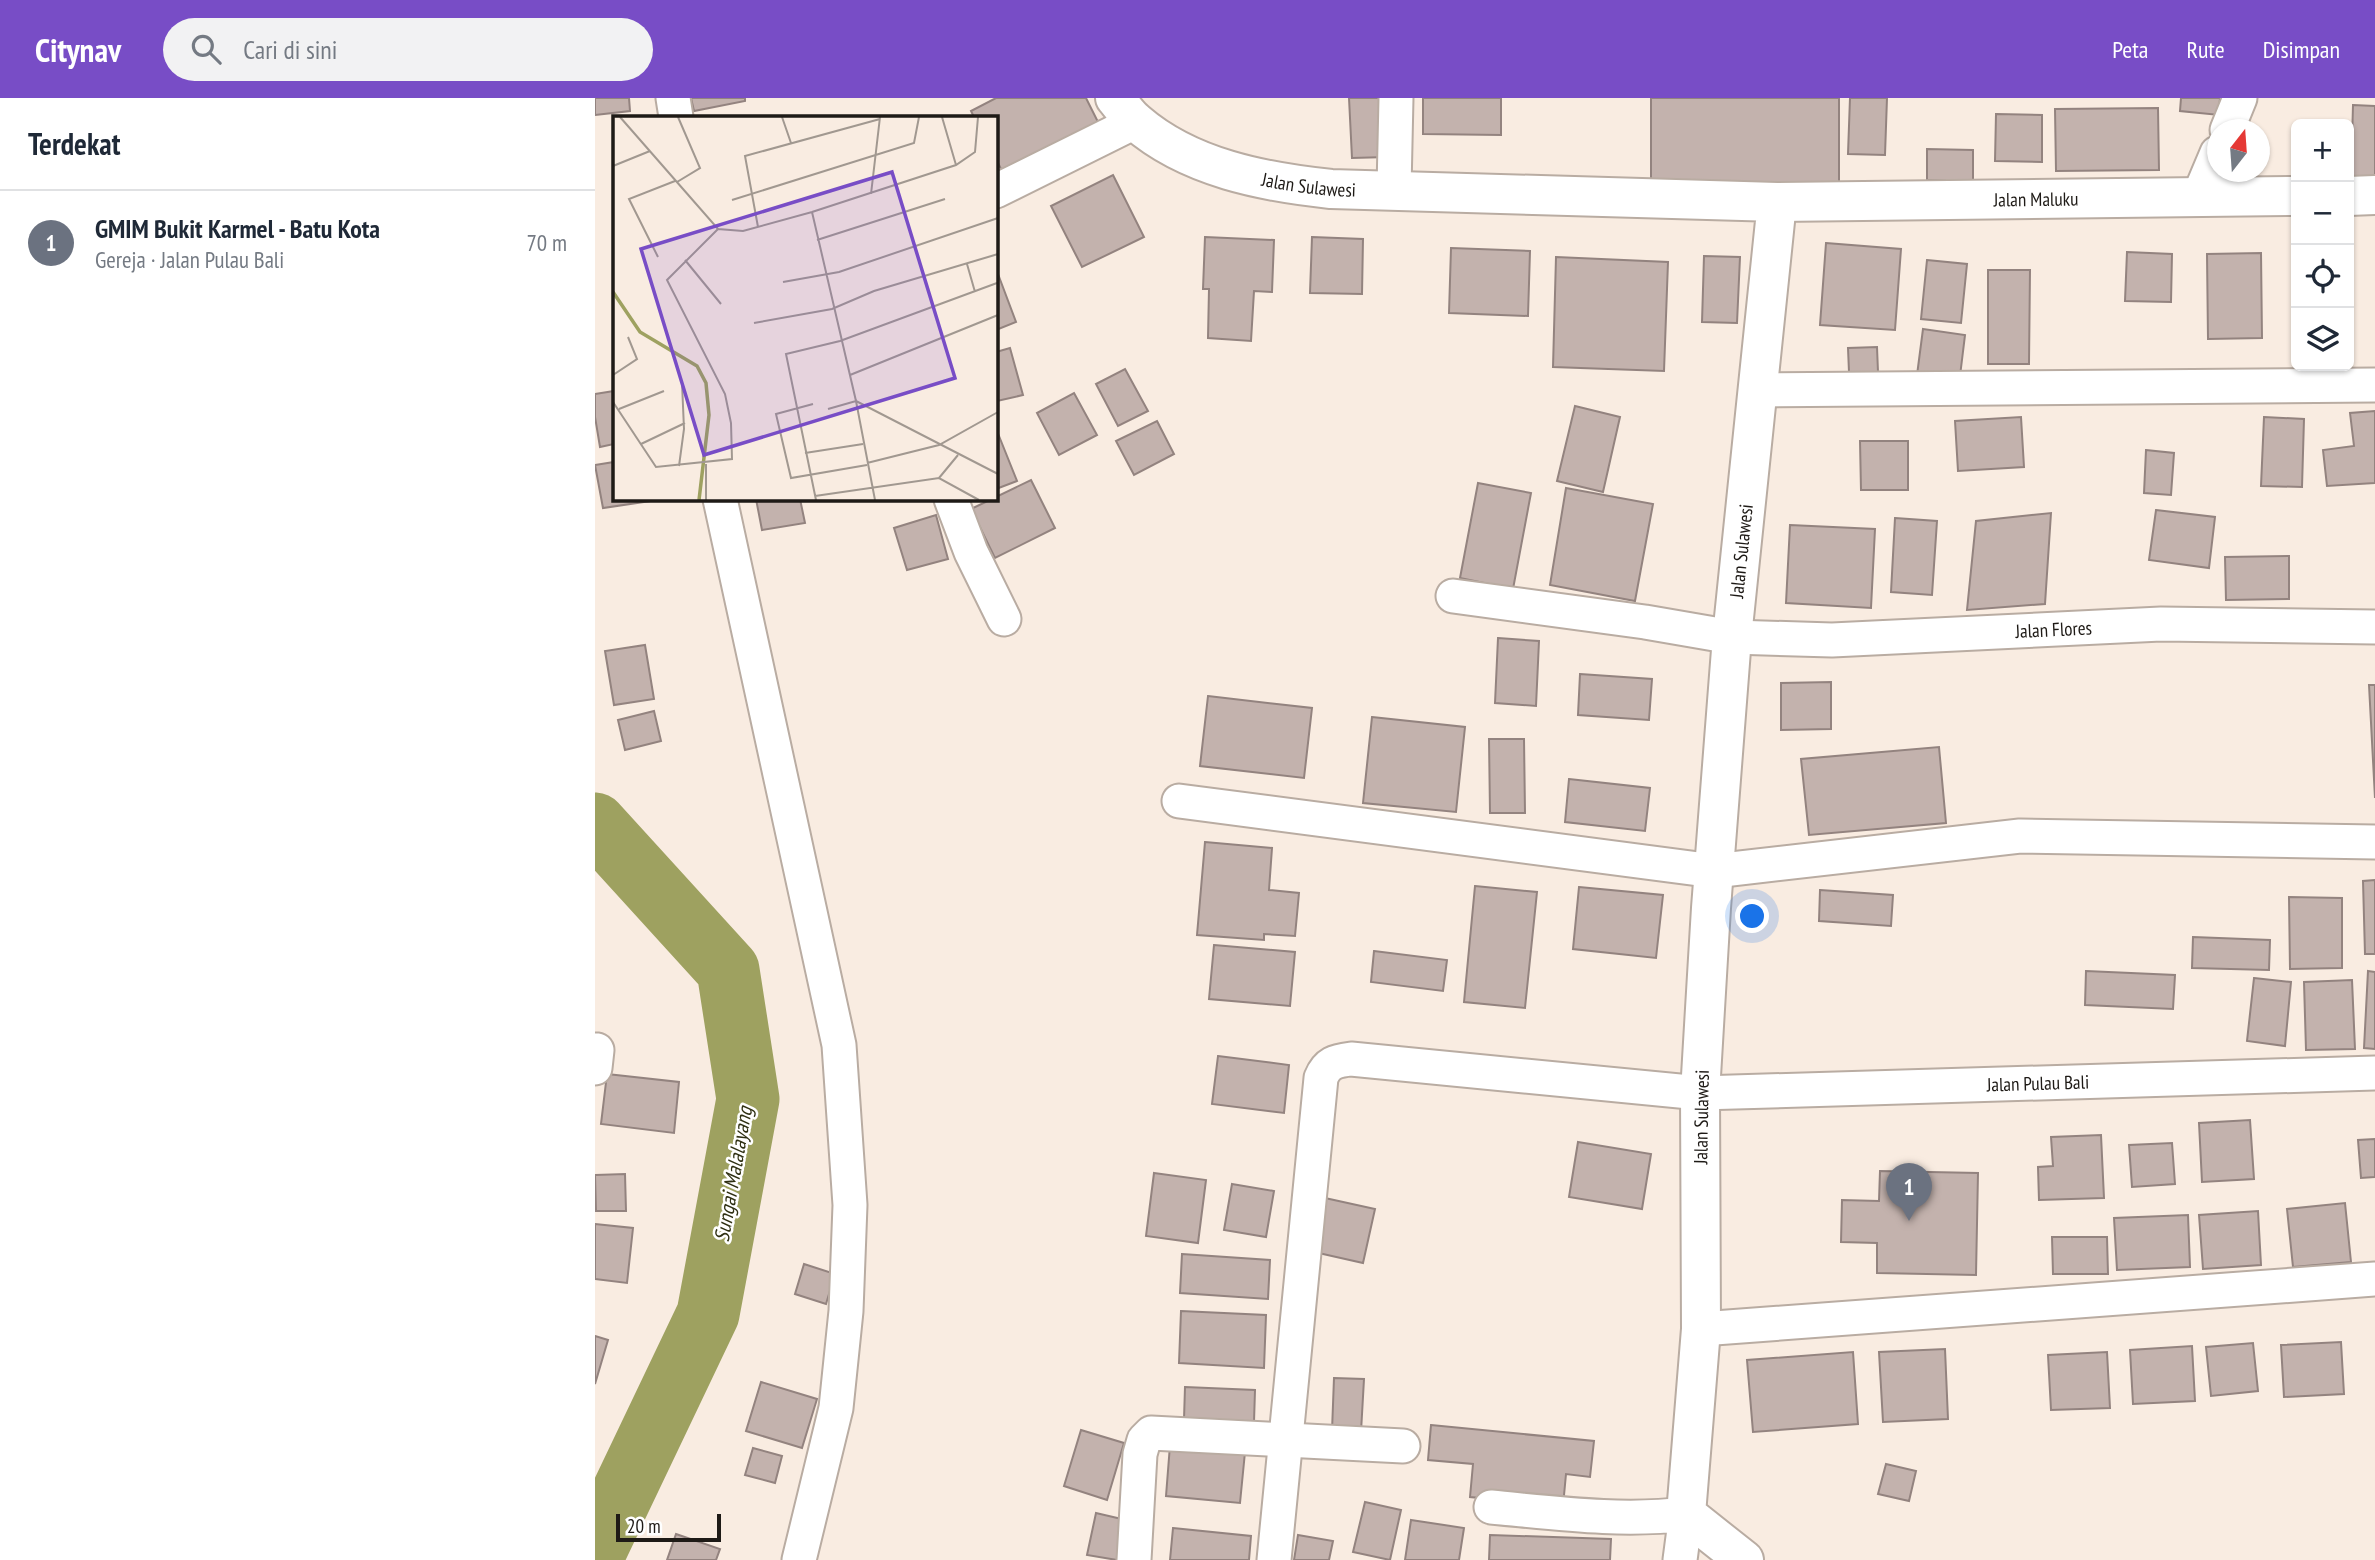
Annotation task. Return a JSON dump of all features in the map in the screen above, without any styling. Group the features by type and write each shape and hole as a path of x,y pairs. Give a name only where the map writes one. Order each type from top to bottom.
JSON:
{"main road":[{"name":"Jalan Sulawesi","path":"1125,110 1167,144 1242,175 1304,186 1777,202 1732,638 1714,871 1700,1093 1701,1329 1686,1514"},
{"path":"2354,196 2375,195"},
{"name":"Jalan Maluku","path":"1777,202 2291,196"},
{"path":"1686,1514 1744,1560"}],"street":[{"path":"673,98 676,116"},
{"path":"1394,189 1396,98"},
{"path":"2231,119 2240,98"},
{"path":"997,190 1125,110"},
{"path":"2197,198 2207,175"},
{"path":"1757,390 2375,385"},
{"path":"720,500 839,1045 845,1114 850,1205 843,1339 836,1408 799,1560"},
{"path":"951,500 971,552 1005,619"},
{"name":"Jalan Flores","path":"1453,596 1645,622 1732,638 1832,640 2161,624 2375,627"},
{"path":"1179,800 1714,871 2020,836 2375,842"},
{"name":"Jalan Pulau Bali","path":"1287,1439 1321,1078 1325,1066 1336,1061 1351,1059 1700,1093 2375,1073"},
{"path":"1701,1329 2375,1279"},
{"path":"1134,1560 1140,1454 1144,1440 1151,1433 1403,1446"},
{"path":"1274,1560 1287,1439"},
{"path":"1491,1507 1606,1517 1686,1514 1680,1560"}],"building":[{"path":"595,98 629,98 630,111 595,115"},
{"path":"691,98 745,98 745,101 694,111"},
{"path":"996,98 1086,98 1102,130 1006,179 997,161 997,116 974,116 971,111"},
{"path":"1349,98 1388,98 1388,157 1352,158"},
{"path":"1423,98 1501,98 1501,135 1423,134"},
{"path":"1651,98 1839,98 1839,186 1651,186"},
{"path":"1850,98 1887,98 1885,155 1848,154"},
{"path":"2181,98 2220,98 2219,115 2180,111"},
{"path":"2353,105 2375,106 2375,179 2354,179"},
{"path":"2158,108 2159,170 2056,171 2055,109"},
{"path":"1996,114 2042,115 2042,162 1995,161"},
{"path":"1927,149 1973,150 1973,180 1927,180"},
{"path":"1113,175 1144,237 1082,267 1051,206"},
{"path":"1205,237 1274,240 1272,292 1254,291 1251,341 1208,338 1209,289 1203,289"},
{"path":"1312,237 1363,239 1362,294 1310,293"},
{"path":"1826,243 1901,249 1895,330 1820,325"},
{"path":"1451,248 1530,251 1528,316 1449,313"},
{"path":"2127,252 2172,254 2171,302 2125,301"},
{"path":"2261,253 2262,338 2208,339 2207,254"},
{"path":"1704,256 1740,257 1737,323 1702,322"},
{"path":"1556,257 1668,262 1664,371 1553,367"},
{"path":"1927,260 1967,264 1961,323 1921,319"},
{"path":"1988,270 2030,270 2029,364 1988,364"},
{"path":"997,274 1016,322 997,330"},
{"path":"1923,329 1965,335 1960,376 1917,375"},
{"path":"1877,347 1878,372 1849,372 1848,348"},
{"path":"1010,348 1023,395 997,401 997,352"},
{"path":"1125,369 1148,411 1118,426 1096,384"},
{"path":"613,391 613,444 600,447 595,417 595,394"},
{"path":"1074,393 1097,435 1059,455 1037,413"},
{"path":"1575,406 1620,417 1603,492 1557,481"},
{"path":"2375,411 2375,483 2327,486 2323,450 2354,446 2350,413"},
{"path":"2021,417 2024,467 1958,471 1955,421"},
{"path":"2264,417 2304,419 2302,487 2261,486"},
{"path":"1157,421 1174,454 1134,475 1116,441"},
{"path":"997,431 1017,481 997,489"},
{"path":"1860,441 1908,441 1908,490 1861,490"},
{"path":"2146,450 2174,453 2171,495 2144,493"},
{"path":"613,462 613,500 657,500 603,508 595,465"},
{"path":"1031,480 1055,528 995,558 971,509 990,500 997,500 997,496"},
{"path":"1478,483 1531,493 1513,589 1460,578"},
{"path":"1566,488 1653,504 1635,601 1550,585"},
{"path":"756,500 800,500 805,523 762,530"},
{"path":"2156,510 2215,517 2209,568 2149,560"},
{"path":"2051,513 2045,604 1967,610 1976,521"},
{"path":"936,515 948,559 907,570 894,528"},
{"path":"1895,518 1937,521 1932,595 1891,592"},
{"path":"1790,525 1875,529 1871,608 1786,603"},
{"path":"2289,556 2289,599 2226,600 2225,557"},
{"path":"1498,638 1539,641 1536,706 1495,703"},
{"path":"645,645 654,699 614,705 605,651"},
{"path":"1580,674 1652,679 1649,720 1578,715"},
{"path":"1831,682 1831,729 1781,730 1781,683"},
{"path":"2369,685 2375,685 2375,798"},
{"path":"1208,696 1312,708 1304,778 1200,766"},
{"path":"654,711 661,741 625,750 618,720"},
{"path":"1372,717 1465,727 1456,812 1363,803"},
{"path":"1489,739 1524,739 1525,813 1490,813"},
{"path":"1939,747 1946,823 1809,835 1801,759"},
{"path":"1569,779 1650,788 1645,831 1565,822"},
{"path":"1205,842 1272,848 1269,890 1299,893 1295,936 1264,934 1264,940 1197,935"},
{"path":"2375,880 2375,954 2365,954 2363,881"},
{"path":"1475,886 1537,892 1525,1008 1464,1002"},
{"path":"1579,887 1663,895 1656,958 1573,949"},
{"path":"1820,890 1893,895 1891,926 1819,921"},
{"path":"2289,897 2342,898 2342,968 2290,969"},
{"path":"2193,937 2270,940 2269,970 2192,968"},
{"path":"1214,945 1295,952 1290,1006 1209,999"},
{"path":"1374,951 1447,960 1443,991 1371,982"},
{"path":"2086,971 2175,975 2173,1009 2085,1005"},
{"path":"2368,971 2375,972 2375,1049 2364,1048"},
{"path":"2254,978 2291,982 2285,1046 2247,1041"},
{"path":"2352,980 2355,1049 2306,1050 2304,982"},
{"path":"1218,1056 1289,1065 1284,1113 1212,1104"},
{"path":"607,1074 679,1082 674,1133 601,1124"},
{"path":"2250,1120 2254,1179 2202,1182 2199,1123"},
{"path":"2101,1135 2104,1198 2039,1200 2038,1167 2053,1166 2051,1137"},
{"path":"2375,1139 2375,1177 2361,1178 2358,1140"},
{"path":"1578,1142 1651,1154 1642,1209 1569,1197"},
{"path":"2172,1143 2175,1184 2132,1187 2129,1145"},
{"path":"1880,1171 1978,1173 1976,1275 1877,1273 1877,1243 1841,1242 1842,1200 1879,1201"},
{"path":"1154,1173 1206,1180 1198,1243 1146,1236"},
{"path":"625,1174 626,1211 596,1211 595,1175"},
{"path":"1232,1184 1274,1191 1266,1237 1224,1230"},
{"path":"1325,1198 1375,1209 1363,1263 1314,1252"},
{"path":"2345,1203 2351,1262 2293,1267 2287,1209"},
{"path":"2258,1211 2261,1265 2203,1269 2199,1215"},
{"path":"2188,1215 2190,1267 2117,1270 2114,1218"},
{"path":"595,1224 633,1228 627,1283 595,1279"},
{"path":"2052,1237 2107,1237 2108,1274 2053,1274"},
{"path":"1182,1254 1270,1260 1268,1299 1180,1293"},
{"path":"804,1264 835,1274 826,1304 795,1294"},
{"path":"1181,1311 1266,1315 1264,1368 1179,1363"},
{"path":"595,1336 608,1340 595,1384"},
{"path":"2341,1342 2344,1394 2284,1397 2281,1345"},
{"path":"2253,1343 2258,1391 2211,1396 2206,1347"},
{"path":"2192,1346 2195,1401 2133,1404 2130,1350"},
{"path":"1945,1349 1948,1419 1883,1422 1879,1352"},
{"path":"1853,1352 1858,1424 1753,1432 1747,1360"},
{"path":"2107,1352 2110,1408 2051,1410 2048,1355"},
{"path":"1334,1378 1364,1379 1361,1432 1332,1431"},
{"path":"761,1382 817,1399 802,1448 746,1431"},
{"path":"1185,1387 1255,1390 1254,1422 1184,1419"},
{"path":"1431,1425 1594,1441 1590,1477 1566,1474 1563,1506 1470,1497 1473,1464 1428,1460"},
{"path":"1081,1430 1124,1443 1107,1500 1064,1486"},
{"path":"1170,1445 1245,1452 1240,1503 1166,1496"},
{"path":"753,1448 782,1456 775,1483 745,1475"},
{"path":"1886,1464 1916,1471 1909,1501 1878,1494"},
{"path":"1365,1502 1401,1510 1390,1560 1353,1552"},
{"path":"1096,1513 1126,1520 1117,1560 1087,1555"},
{"path":"1411,1520 1464,1528 1459,1560 1405,1560"},
{"path":"1173,1528 1251,1536 1249,1560 1170,1560"},
{"path":"676,1534 720,1549 716,1560 667,1560"},
{"path":"1298,1535 1333,1541 1329,1560 1294,1560"},
{"path":"1490,1535 1611,1539 1610,1560 1489,1560"}],"waterway":[{"name":"Sungai Malalayang","path":"595,824 728,970 748,1099 708,1314 595,1551"}],"place":[{"name":"GMIM Bukit Karmel - Batu Kota","path":"1909,1221"}]}
